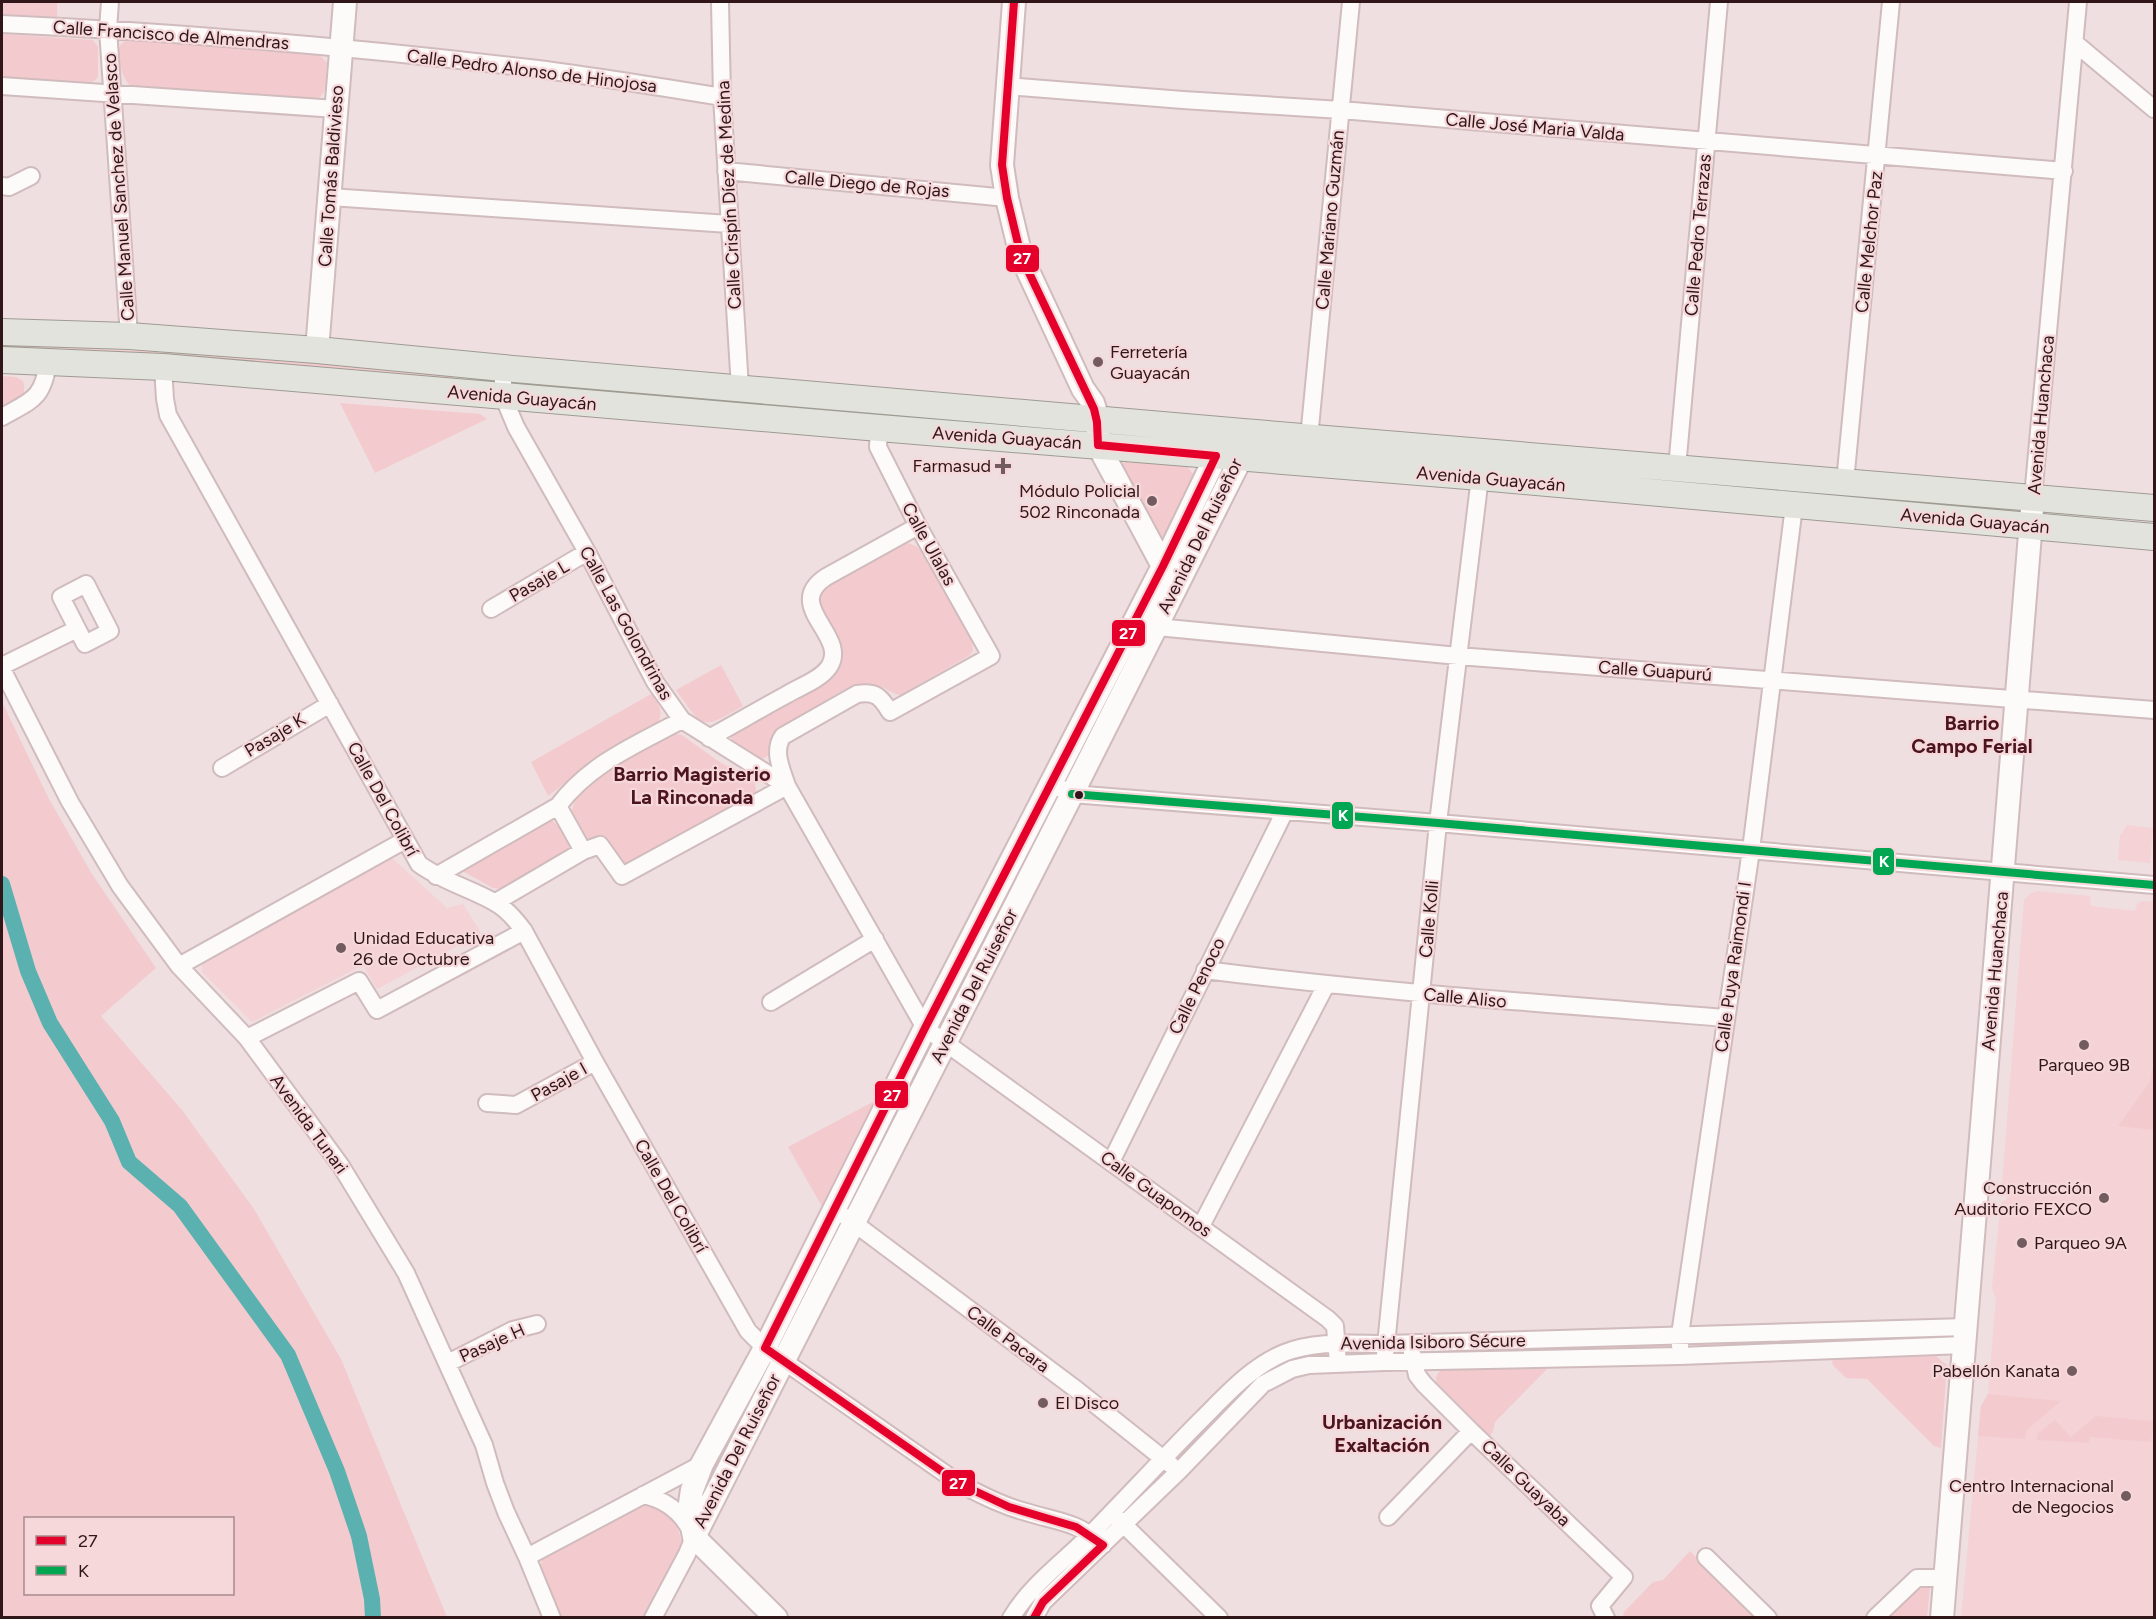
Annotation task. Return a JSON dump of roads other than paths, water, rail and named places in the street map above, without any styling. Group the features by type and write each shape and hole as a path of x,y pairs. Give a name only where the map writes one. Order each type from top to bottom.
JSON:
{"main road":[{"name":"Calle Tomás Baldivieso","path":"317,350 345,2"},
{"path":"1014,2 1002,165 1007,198 1021,256 1083,389 1093,403 1098,419 1098,445 1163,566"},
{"name":"Avenida Guayacán","path":"2,332 129,336 317,350 1309,438 2154,508"},
{"name":"Avenida Guayacán","path":"2,360 163,366 1480,477 2154,537"},
{"name":"Avenida Del Ruiseñor","path":"694,1537 688,1509 692,1490 702,1464 774,1354 853,1224 1157,627 1228,457 1231,431"},
{"name":"Avenida Del Ruiseñor","path":"694,1537 836,1208 1163,566 1228,457"},
{"name":"Avenida Huanchaca","path":"1942,1617 2033,497"},
{"path":"694,1537 776,1617"}],"street":[{"name":"Calle Manuel Sanchez de Velasco","path":"110,2 108,29 129,336"},
{"name":"Calle Crispín Díez de Medina","path":"720,2 722,97 740,388"},
{"name":"Calle Mariano Guzmán","path":"1309,438 1351,2"},
{"name":"Calle Pedro Terrazas","path":"1677,468 1719,2"},
{"name":"Calle Melchor Paz","path":"1845,482 1891,2"},
{"name":"Avenida Huanchaca","path":"2033,497 2078,2"},
{"name":"Calle Francisco de Almendras","path":"2,24 108,29 341,47"},
{"path":"2074,43 2154,109"},
{"name":"Calle Pedro Alonso de Hinojosa","path":"341,47 540,69 722,97"},
{"path":"2,86 336,109"},
{"name":"Calle José Maria Valda","path":"1007,86 1341,110 2064,171"},
{"name":"Calle Diego de Rojas","path":"726,171 1007,198"},
{"path":"2,186 9,187 31,176"},
{"path":"330,197 729,224"},
{"path":"2,417 39,393 45,381 48,362"},
{"name":"Calle Del Colibrí","path":"163,366 168,415 419,864 436,876 496,902 524,931 595,1062 748,1331 774,1354 960,1484 993,1501 1080,1527 1097,1539"},
{"name":"Calle Las Golondrinas","path":"503,368 503,396 516,427 587,552 656,682 682,720 787,786 926,1028 945,1042"},
{"name":"Calle Ulalas","path":"787,786 777,754 778,742 783,736 857,694 868,693 882,699 890,712 991,656 918,526 878,447 879,428"},
{"name":"Calle Kolli","path":"1385,1362 1438,823 1480,477"},
{"name":"Calle Puya Raimondi I","path":"1680,1356 1680,1335 1750,850 1794,506"},
{"path":"709,738 829,668 831,643 812,609 814,588 826,577 918,526"},
{"name":"Pasaje L","path":"490,609 587,552"},
{"name":"Calle Guapurú","path":"1157,627 1458,656 2154,710"},
{"path":"2,667 77,629"},
{"name":"Avenida Tunari","path":"2,667 70,802 120,886 179,966 247,1038 341,1166 406,1273 484,1445 506,1512 552,1617"},
{"name":"Pasaje K","path":"222,768 330,704"},
{"path":"436,876 558,806 569,790 601,763 682,720"},
{"path":"1052,784 1072,794 2154,885"},
{"path":"496,902 583,851 600,845 622,876 787,786"},
{"path":"558,806 583,851"},
{"name":"Calle Penoco","path":"1111,1162 1204,970 1285,811"},
{"path":"179,966 405,840"},
{"path":"247,1038 359,981 377,1010 524,931"},
{"path":"771,1002 875,939"},
{"name":"Calle Aliso","path":"1204,970 1422,994 1726,1018"},
{"path":"1201,1226 1326,985"},
{"name":"Calle Guapomos","path":"945,1042 1328,1319 1335,1326 1338,1364"},
{"name":"Pasaje I","path":"487,1103 516,1105 595,1062"},
{"name":"Calle Pacara","path":"836,1208 853,1224 1077,1390 1179,1471"},
{"name":"Pasaje H","path":"448,1363 513,1330 537,1324"},
{"name":"Avenida Isiboro Sécure","path":"1034,1617 1043,1602 1097,1539 1111,1513 1163,1458 1234,1387 1259,1366 1284,1353 1315,1344 1680,1335 1965,1336"},
{"name":"Avenida Isiboro Sécure","path":"1011,1617 1022,1600 1097,1539 1125,1524 1263,1384 1292,1369 1309,1365 1413,1361 1680,1356 1965,1336"},
{"name":"Calle Guayaba","path":"1412,1343 1413,1361 1424,1384 1624,1576 1600,1606 1606,1617"},
{"path":"1388,1518 1471,1431"},
{"name":"Avenida Del Ruiseñor","path":"527,1557 702,1464"},
{"path":"644,1495 671,1505 687,1521 694,1537"},
{"path":"1111,1513 1219,1617"},
{"name":"Avenida Del Ruiseñor","path":"653,1617 694,1537"},
{"path":"1707,1557 1768,1617"},
{"path":"1875,1617 1917,1578 1945,1578"}],"waterway":[{"path":"2,884 28,971 50,1023 112,1121 129,1162 180,1206 288,1355 337,1471 359,1536 372,1599 373,1618"}],"place":[{"name":"Ferretería Guayacán","path":"1098,362"},
{"name":"Farmasud","path":"1003,466"},
{"name":"Módulo Policial 502 Rinconada","path":"1152,501"},
{"name":"Unidad Educativa 26 de Octubre","path":"341,948"},
{"name":"Parqueo 9B","path":"2084,1045"},
{"name":"Construcción Auditorio FEXCO","path":"2104,1198"},
{"name":"Parqueo 9A","path":"2022,1243"},
{"name":"Pabellón Kanata","path":"2072,1371"},
{"name":"El Disco","path":"1043,1403"},
{"name":"Centro Internacional de Negocios","path":"2126,1496"}],"district":[{"name":"Barrio Campo Ferial","path":"1972,734"},
{"name":"Barrio Magisterio La Rinconada","path":"692,786"},
{"name":"Urbanización Exaltación","path":"1382,1434"}]}
